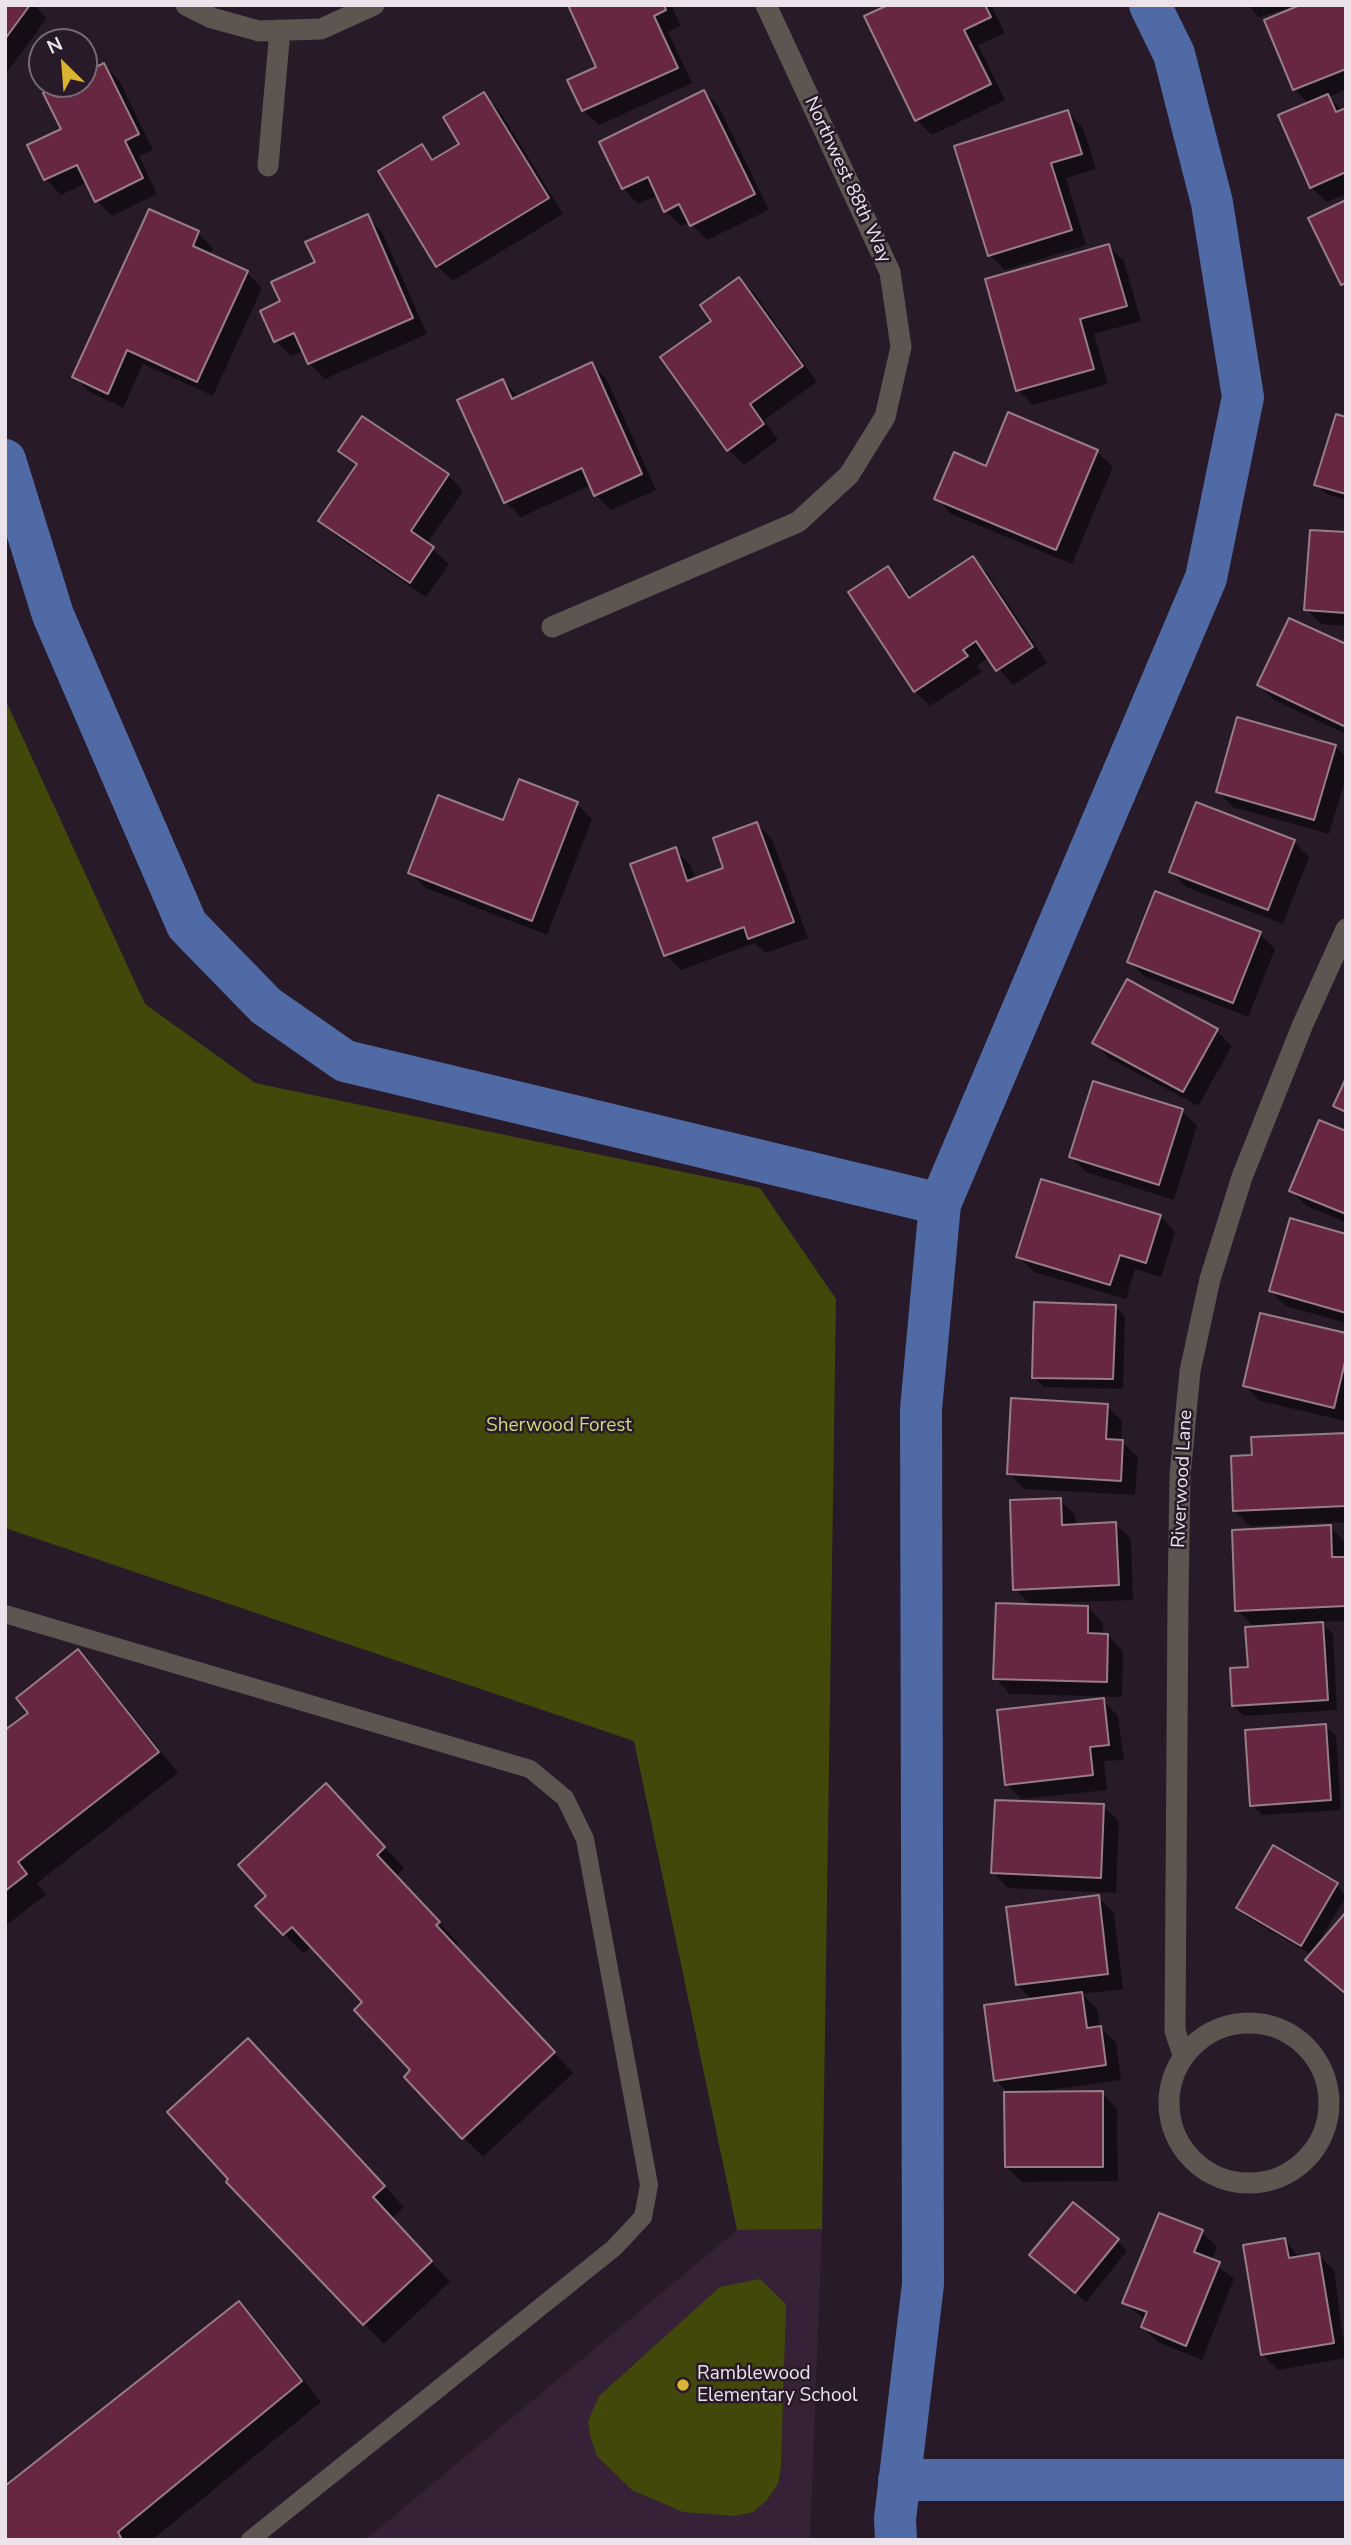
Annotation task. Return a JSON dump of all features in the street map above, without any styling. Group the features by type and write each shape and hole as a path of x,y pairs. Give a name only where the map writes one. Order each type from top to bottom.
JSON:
{"street":[{"path":"186,5 224,21 259,31 321,29 374,5"},
{"name":"Northwest 88th Way","path":"552,627 798,523 849,475 885,417 901,347 890,272 766,5"},
{"path":"268,166 280,30"},
{"name":"Riverwood Lane","path":"1183,2055 1175,2031 1178,1612 1180,1476 1190,1371 1210,1279 1242,1177 1303,1024 1346,929"},
{"path":"1251,2022 1277,2027 1300,2040 1317,2059 1327,2083 1329,2109 1323,2134 1309,2156 1287,2174 1262,2182 1235,2182 1209,2173 1187,2156 1173,2133 1168,2107 1171,2080 1183,2055 1202,2037 1225,2026 1251,2022"}],"lane":[{"path":"5,1614 530,1769 565,1798 585,1839 649,2185 643,2217 614,2248 250,2540"}],"shaded area":[{"name":"Ramblewood Elementary School","path":"822,2229 810,2540 365,2540 737,2230"}],"green space":[{"name":"Sherwood Forest","path":"5,699 145,1004 255,1083 760,1188 836,1299 822,2229 737,2230 634,1741 5,1528"},
{"path":"760,2279 786,2304 781,2466 778,2484 766,2501 753,2512 734,2516 683,2512 632,2490 597,2456 591,2439 588,2422 599,2396 720,2287"}],"building":[{"path":"5,5 30,5 5,39"},
{"path":"568,5 664,5 666,10 654,16 678,68 582,111 567,80 596,67"},
{"path":"888,5 985,5 991,17 964,30 991,84 915,121 864,16"},
{"path":"1300,5 1346,5 1346,69 1293,90 1264,20"},
{"path":"104,63 139,134 125,141 143,178 95,202 77,165 44,180 27,145 61,129 46,98 98,98 98,66"},
{"path":"704,90 755,194 690,226 679,204 664,212 648,177 622,189 599,142"},
{"path":"484,92 549,198 436,267 378,171 422,144 432,160 459,144 443,117"},
{"path":"1328,94 1336,112 1346,108 1346,172 1310,188 1278,115"},
{"path":"1068,110 1082,154 1051,163 1072,230 988,256 954,146"},
{"path":"1346,200 1346,283 1341,285 1308,218"},
{"path":"149,209 199,231 193,246 248,271 197,382 127,350 108,394 72,377"},
{"path":"368,214 413,318 308,364 294,333 274,342 260,311 280,301 271,282 315,262 305,242"},
{"path":"1109,244 1127,306 1080,319 1094,369 1016,391 985,279"},
{"path":"739,277 803,366 750,404 764,424 727,451 660,357 711,321 700,305"},
{"path":"592,362 642,474 594,496 582,468 504,503 457,400 503,379 512,399"},
{"path":"1008,412 1098,450 1056,550 934,499 954,452 986,466"},
{"path":"1336,414 1346,417 1346,494 1314,485"},
{"path":"362,416 449,474 411,531 434,547 410,583 318,521 357,464 338,451"},
{"path":"1310,530 1346,532 1346,613 1304,610"},
{"path":"973,556 1033,647 996,671 976,641 963,650 968,656 914,692 848,592 888,566 909,598"},
{"path":"1289,618 1346,644 1346,727 1257,685"},
{"path":"1237,717 1336,745 1314,820 1216,792"},
{"path":"519,779 578,802 532,921 408,873 438,795 503,820"},
{"path":"1196,802 1295,840 1268,910 1169,872"},
{"path":"757,822 794,922 748,939 744,927 664,956 630,864 676,847 687,881 723,868 713,838"},
{"path":"1155,891 1261,932 1233,1003 1127,962"},
{"path":"1127,979 1218,1029 1183,1092 1092,1043"},
{"path":"1346,1078 1346,1112 1333,1106"},
{"path":"1093,1081 1183,1109 1159,1185 1069,1157"},
{"path":"1319,1120 1346,1131 1346,1214 1289,1191"},
{"path":"1041,1179 1161,1215 1146,1263 1120,1255 1110,1285 1016,1257"},
{"path":"1290,1218 1346,1234 1346,1313 1269,1291"},
{"path":"1034,1302 1116,1305 1113,1379 1032,1378"},
{"path":"1260,1313 1346,1333 1346,1358 1334,1408 1243,1386"},
{"path":"1011,1398 1108,1404 1106,1439 1123,1440 1121,1481 1007,1474"},
{"path":"1346,1433 1346,1506 1233,1511 1231,1456 1252,1455 1251,1437"},
{"path":"1061,1498 1062,1525 1116,1522 1119,1585 1013,1590 1010,1500"},
{"path":"1331,1525 1332,1557 1346,1557 1346,1606 1235,1611 1232,1530"},
{"path":"996,1603 1088,1606 1088,1633 1108,1634 1107,1682 993,1679"},
{"path":"1323,1622 1328,1700 1232,1706 1230,1668 1248,1667 1245,1627"},
{"path":"78,1649 159,1752 18,1862 27,1874 5,1891 5,1730 28,1713 16,1698"},
{"path":"1104,1698 1109,1745 1090,1747 1093,1775 1005,1785 997,1710"},
{"path":"1326,1724 1331,1800 1250,1806 1245,1730"},
{"path":"326,1783 385,1847 377,1855 440,1922 436,1925 555,2052 462,2139 404,2077 410,2070 354,2010 362,2002 292,1927 283,1935 255,1906 266,1896 238,1865"},
{"path":"995,1800 1104,1804 1101,1878 991,1873"},
{"path":"1273,1845 1338,1883 1301,1946 1236,1908"},
{"path":"1099,1895 1108,1974 1016,1985 1006,1907"},
{"path":"1346,1912 1346,1992 1345,1993 1305,1960"},
{"path":"1082,1992 1087,2028 1101,2026 1106,2065 994,2081 984,2005"},
{"path":"248,2038 385,2186 373,2197 432,2261 363,2325 226,2182 228,2179 167,2112"},
{"path":"1103,2091 1103,2167 1005,2167 1004,2092"},
{"path":"1073,2202 1119,2239 1075,2293 1029,2255"},
{"path":"1159,2213 1203,2230 1194,2252 1220,2262 1186,2346 1141,2327 1147,2312 1122,2303"},
{"path":"1285,2238 1289,2258 1319,2253 1334,2343 1261,2355 1243,2245"},
{"path":"239,2301 302,2381 118,2532 122,2540 5,2540 5,2486"}],"waterway":[{"path":"896,2540 895,2519 923,2284 921,1409 940,1204 1206,578 1243,397 1212,203 1174,54 1150,5"},
{"path":"5,460 53,615 187,925 266,1006 345,1061 940,1204"},
{"path":"899,2480 1346,2480"}],"place":[{"name":"Ramblewood Elementary School","path":"683,2385"}]}
